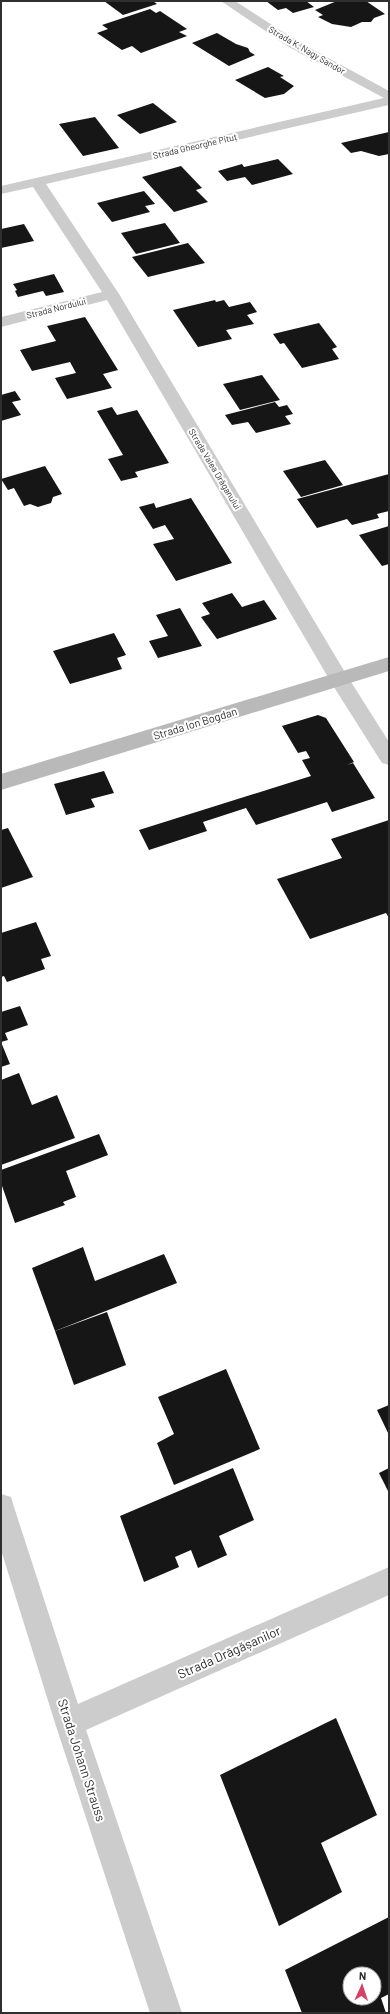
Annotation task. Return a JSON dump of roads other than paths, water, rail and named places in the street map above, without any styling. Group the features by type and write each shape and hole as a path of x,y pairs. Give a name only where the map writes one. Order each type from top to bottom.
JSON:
{"main road":[{"name":"Strada Ion Bogdan","path":"1,782 389,664"}],"street":[{"name":"Strada K. Nagy Sandor","path":"227,1 293,44 389,96"},
{"name":"Strada Gheorghe Pituț","path":"1,190 38,183 389,101"},
{"name":"Strada Valea Drăganului","path":"38,183 112,294 339,679 389,758"},
{"name":"Strada Nordului","path":"1,322 112,294"},
{"name":"Strada Johann Strauss","path":"1,1507 69,1723 166,2013"},
{"name":"Strada Drăgășanilor","path":"69,1723 389,1581"}]}
